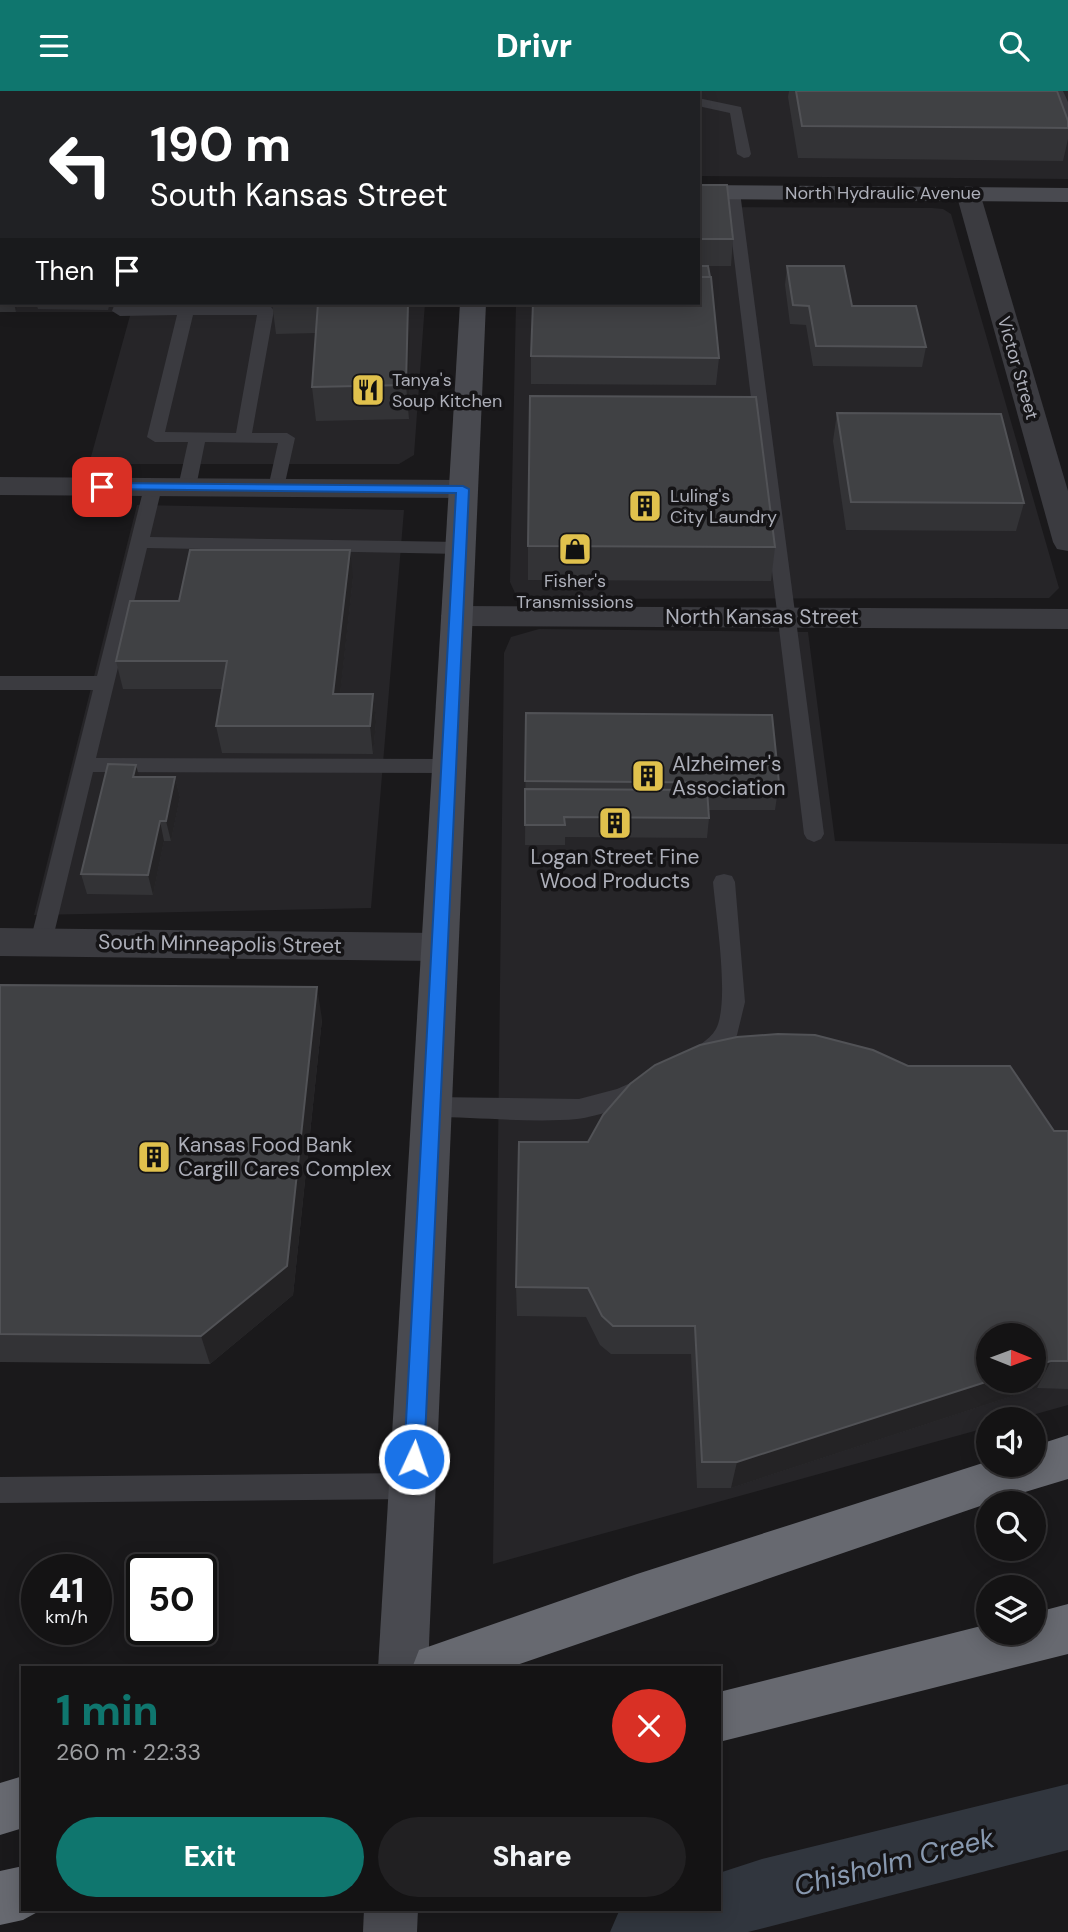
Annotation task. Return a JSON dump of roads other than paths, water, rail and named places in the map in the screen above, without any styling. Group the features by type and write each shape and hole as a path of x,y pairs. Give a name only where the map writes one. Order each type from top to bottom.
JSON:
{"highway":[{"path":"443,1666 650,1593 1068,1457"},
{"path":"721,1716 1068,1629"},
{"path":"0,1809 21,1804"},
{"path":"0,1898 21,1893"}],"main road":[{"name":"North Hydraulic Avenue","path":"700,192 1068,194"},
{"path":"404,1666 473,305"}],"street":[{"name":"Victor Street","path":"968,194 1068,542"},
{"path":"0,486 463,489"},
{"name":"North Kansas Street","path":"457,616 1068,619"},
{"name":"South Minneapolis Street","path":"0,942 439,947"}],"lane":[{"path":"1030,94 1058,94 1068,119"},
{"path":"700,102 736,110 744,154"},
{"path":"733,192 814,834"},
{"path":"121,305 120,310 266,310 243,438"},
{"path":"186,310 155,437 287,438 277,488"},
{"path":"187,487 198,437"},
{"path":"41,942 153,487"},
{"path":"139,542 460,548"},
{"path":"0,683 105,683"},
{"path":"84,765 449,766"},
{"path":"431,1107 579,1109 622,1097 688,1067 726,1035 734,1002 724,882"},
{"path":"0,1490 413,1486"}],"waterway":[{"name":"Chisholm Creek","path":"721,1906 762,1893 1068,1817"},
{"name":"Chisholm Creek","path":"645,1932 706,1911"}],"place":[{"name":"Tanya's Soup Kitchen","path":"368,390"},
{"name":"Luling's City Laundry","path":"645,506"},
{"name":"Fisher's Transmissions","path":"575,549"},
{"name":"Alzheimer's Association","path":"648,776"},
{"name":"Logan Street Fine Wood Products","path":"615,823"},
{"name":"Kansas Food Bank Cargill Cares Complex","path":"154,1157"}]}
